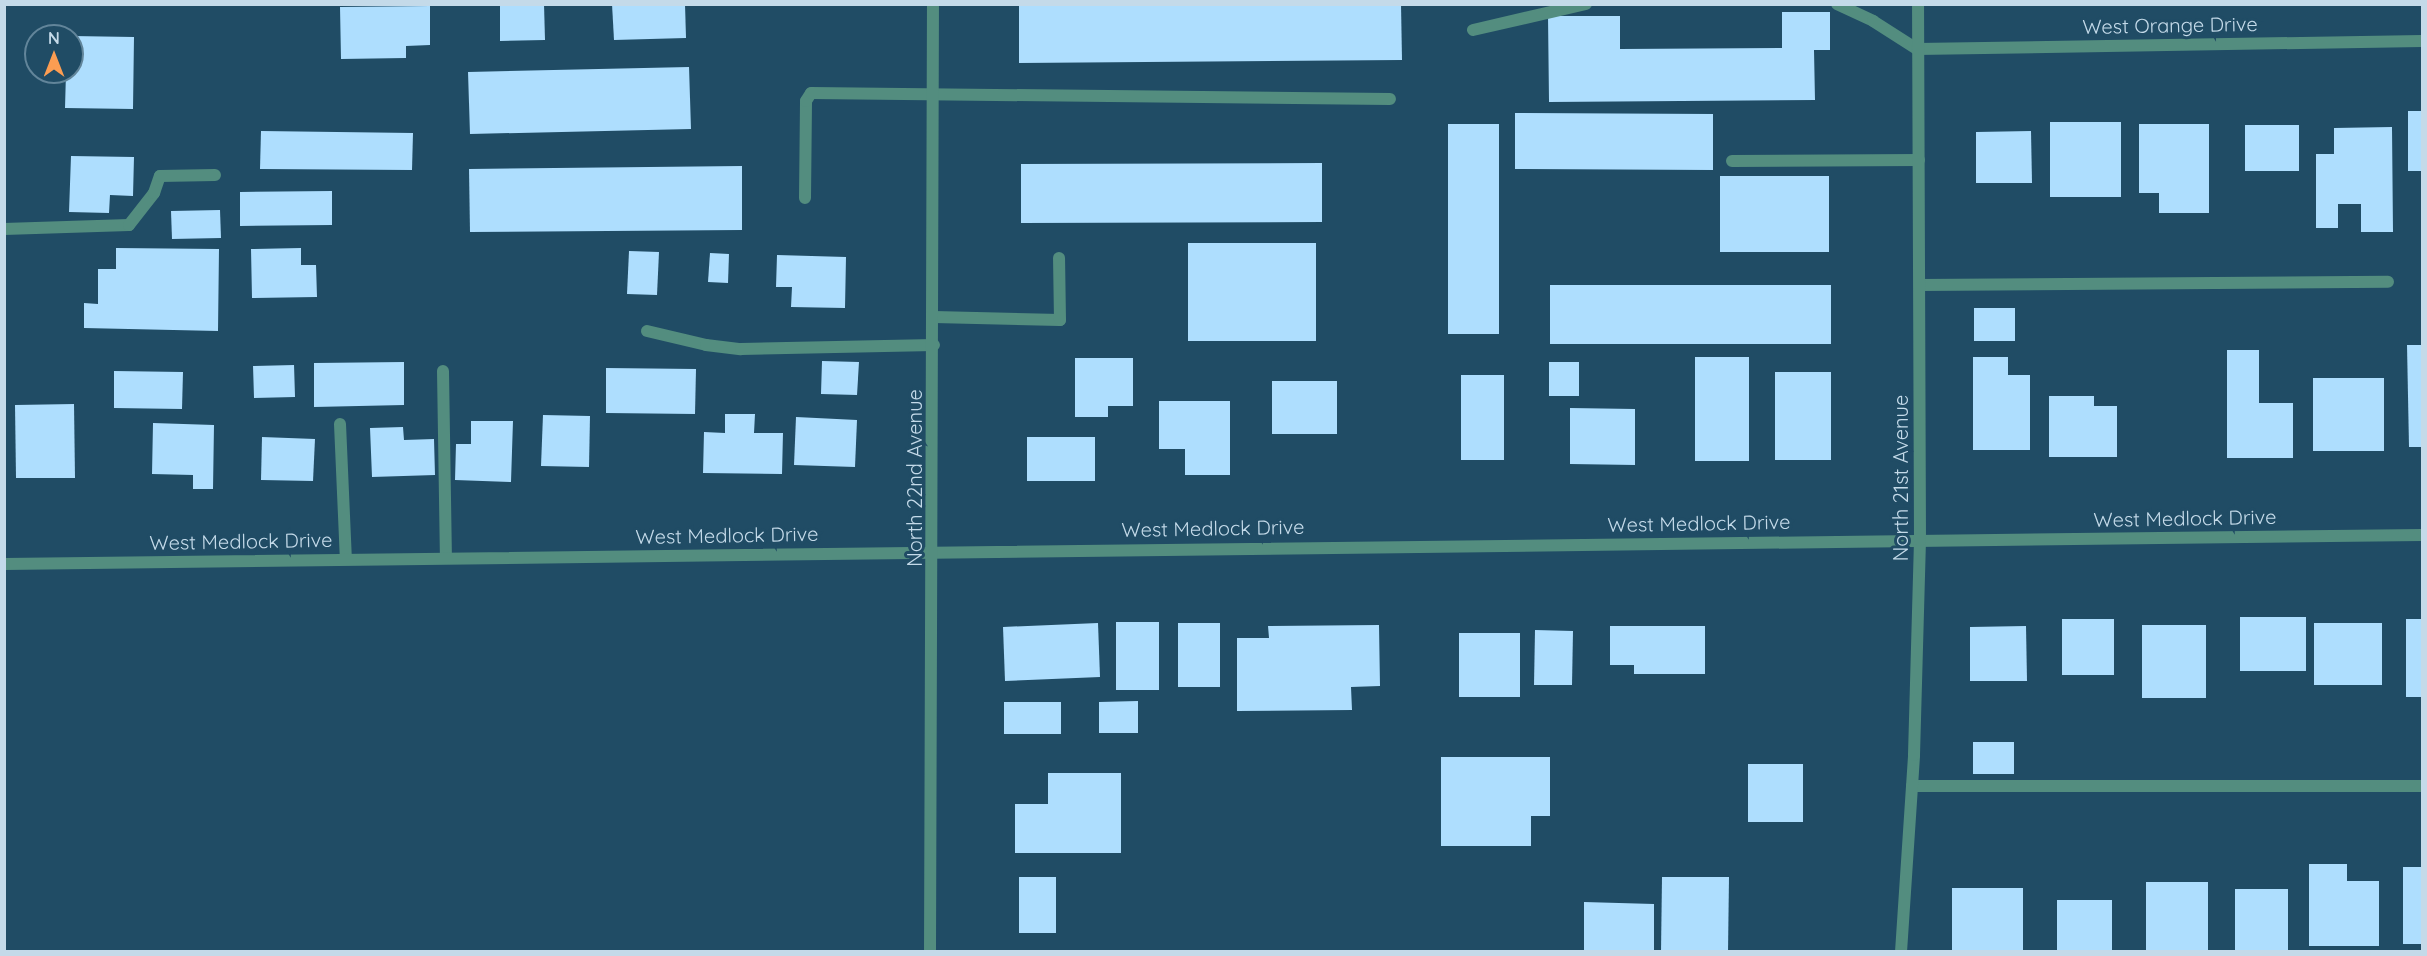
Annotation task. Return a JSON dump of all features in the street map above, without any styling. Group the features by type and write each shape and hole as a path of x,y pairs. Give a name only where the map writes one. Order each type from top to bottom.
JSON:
{"street":[{"name":"North 22nd Avenue","path":"930,951 934,345 933,4"},
{"path":"1473,30 1586,4"},
{"path":"1837,4 1873,21 1917,49"},
{"name":"North 21st Avenue","path":"1901,951 1912,786 1920,540 1918,4"},
{"name":"West Orange Drive","path":"1917,49 2422,41"},
{"path":"805,198 806,101 811,93 933,92 1390,99"},
{"path":"1732,161 1919,160"},
{"path":"4,229 129,225 154,194 160,176 215,175"},
{"path":"934,317 1060,320 1059,258"},
{"path":"1920,285 2388,282"},
{"path":"647,331 706,345 741,349 934,345"},
{"path":"443,371 446,558"},
{"path":"340,424 346,560"},
{"name":"West Medlock Drive","path":"4,564 933,551 2422,535"},
{"path":"1912,786 2422,786"}],"building":[{"path":"500,4 544,4 545,40 500,41"},
{"path":"612,4 685,4 686,38 614,40"},
{"path":"1019,4 1401,4 1402,60 1019,63"},
{"path":"430,6 430,45 406,46 406,58 341,59 340,7"},
{"path":"1782,12 1830,12 1830,50 1814,50 1815,100 1549,102 1548,16 1620,16 1620,49 1782,48"},
{"path":"84,36 134,37 133,109 65,108 66,84 84,84"},
{"path":"689,67 691,129 470,134 468,72"},
{"path":"2408,111 2422,111 2422,171 2408,171"},
{"path":"1515,113 1713,114 1713,170 1515,169"},
{"path":"2050,122 2121,122 2121,197 2050,197"},
{"path":"1448,124 1499,124 1499,334 1448,334"},
{"path":"2139,124 2209,124 2209,213 2159,213 2159,193 2139,193"},
{"path":"2245,125 2299,125 2299,171 2245,171"},
{"path":"2392,127 2393,232 2361,232 2361,204 2338,204 2338,228 2316,228 2316,154 2334,154 2334,128"},
{"path":"261,131 413,133 412,170 260,169"},
{"path":"2031,131 2032,183 1976,183 1976,132"},
{"path":"71,156 134,157 133,196 110,195 109,213 69,212"},
{"path":"1322,163 1322,222 1021,223 1021,164"},
{"path":"742,166 742,230 470,232 469,169"},
{"path":"1720,176 1829,176 1829,252 1720,252"},
{"path":"332,191 332,225 240,226 240,192"},
{"path":"220,210 221,238 172,239 171,211"},
{"path":"1188,243 1316,243 1316,341 1188,341"},
{"path":"116,248 219,249 218,331 84,328 84,303 98,304 98,269 116,269"},
{"path":"301,248 301,265 316,265 317,297 252,298 251,249"},
{"path":"629,251 659,252 657,295 627,294"},
{"path":"710,253 729,254 728,283 708,282"},
{"path":"777,255 846,257 845,308 791,307 792,287 776,287"},
{"path":"1550,285 1831,285 1831,344 1550,344"},
{"path":"1974,308 2015,308 2015,341 1974,341"},
{"path":"2407,345 2422,345 2422,447 2409,447"},
{"path":"2227,350 2259,350 2259,403 2293,403 2293,458 2227,458"},
{"path":"1695,357 1749,357 1749,461 1695,461"},
{"path":"1973,357 2008,357 2008,375 2030,375 2030,450 1973,450"},
{"path":"1075,358 1133,358 1133,406 1108,406 1108,417 1075,417"},
{"path":"822,361 859,362 857,395 821,394"},
{"path":"404,362 404,405 314,407 314,363"},
{"path":"1549,362 1579,362 1579,396 1549,396"},
{"path":"294,365 295,397 254,398 253,366"},
{"path":"606,368 696,369 695,414 606,413"},
{"path":"114,371 183,372 182,409 114,408"},
{"path":"1775,372 1831,372 1831,460 1775,460"},
{"path":"1461,375 1504,375 1504,460 1461,460"},
{"path":"2313,378 2384,378 2384,451 2313,451"},
{"path":"1272,381 1337,381 1337,434 1272,434"},
{"path":"2049,396 2094,396 2094,406 2117,406 2117,457 2049,457"},
{"path":"1159,401 1230,401 1230,475 1185,475 1185,449 1159,449"},
{"path":"74,404 75,478 16,478 15,405"},
{"path":"1570,408 1635,409 1635,465 1570,464"},
{"path":"725,414 755,414 754,433 783,433 782,474 703,473 704,432 725,433"},
{"path":"543,415 590,416 589,467 541,466"},
{"path":"796,417 857,420 855,467 794,465"},
{"path":"471,421 513,421 511,482 455,480 456,444 471,444"},
{"path":"153,423 214,425 213,489 193,489 193,475 152,474"},
{"path":"403,427 404,440 434,439 435,475 372,477 370,428"},
{"path":"262,437 315,439 313,481 261,480"},
{"path":"1027,437 1095,437 1095,481 1027,481"},
{"path":"2240,617 2306,617 2306,671 2240,671"},
{"path":"2062,619 2114,619 2114,675 2062,675"},
{"path":"2406,619 2422,619 2422,697 2406,697"},
{"path":"1116,622 1159,622 1159,690 1116,690"},
{"path":"1098,623 1100,677 1005,681 1003,627"},
{"path":"1178,623 1220,623 1220,687 1178,687"},
{"path":"2314,623 2382,623 2382,685 2314,685"},
{"path":"1379,625 1380,686 1351,687 1352,710 1237,711 1237,638 1269,638 1268,626"},
{"path":"2142,625 2206,625 2206,698 2142,698"},
{"path":"1610,626 1705,626 1705,674 1634,674 1634,665 1610,665"},
{"path":"2026,626 2027,681 1970,681 1970,627"},
{"path":"1535,630 1573,631 1572,685 1534,685"},
{"path":"1459,633 1520,633 1520,697 1459,697"},
{"path":"1138,701 1138,733 1099,733 1099,702"},
{"path":"1004,702 1061,702 1061,734 1004,734"},
{"path":"1973,742 2014,742 2014,774 1973,774"},
{"path":"1441,757 1550,757 1550,816 1531,816 1531,846 1441,846"},
{"path":"1748,764 1803,764 1803,822 1748,822"},
{"path":"1048,773 1121,773 1121,853 1015,853 1015,804 1048,804"},
{"path":"2309,864 2347,864 2347,881 2379,881 2379,946 2309,946"},
{"path":"2403,867 2422,867 2422,944 2403,944"},
{"path":"1019,877 1056,877 1056,933 1019,933"},
{"path":"1662,877 1729,877 1728,952 1661,952"},
{"path":"2146,882 2208,882 2208,952 2146,952"},
{"path":"1952,888 2023,888 2023,951 1952,951"},
{"path":"2235,889 2288,889 2288,952 2235,952"},
{"path":"2057,900 2112,900 2112,952 2057,952"},
{"path":"1584,902 1654,904 1654,952 1584,952"}]}
